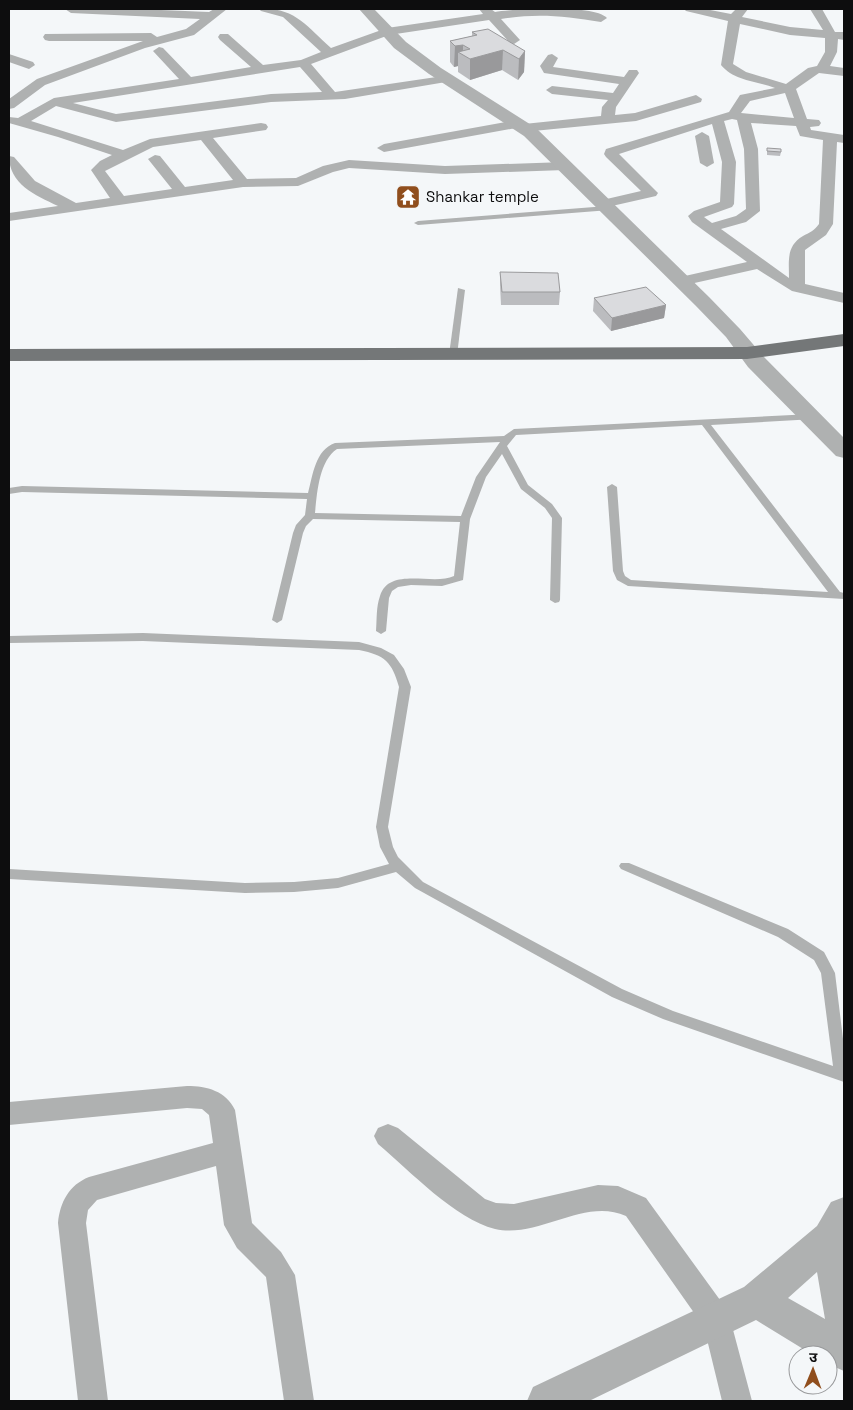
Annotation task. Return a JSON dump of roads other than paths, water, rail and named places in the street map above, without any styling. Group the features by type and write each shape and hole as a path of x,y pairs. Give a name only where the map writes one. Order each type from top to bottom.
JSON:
{"main road":[{"path":"9,355 751,357 844,340"},
{"path":"9,366 451,367 844,352"}],"street":[{"path":"71,9 129,12 217,12"},
{"path":"129,12 166,9"},
{"path":"265,9 286,15 330,54"},
{"path":"370,9 387,32 400,45 446,78 520,126 565,166 733,333 751,357 812,417 844,452"},
{"path":"690,9 738,13 790,31 838,35"},
{"path":"816,9 838,35"},
{"path":"15,120 54,102 303,63 387,32 488,12 541,10 601,18"},
{"path":"9,105 41,82 160,45 190,32 217,12"},
{"path":"488,12 514,40"},
{"path":"738,13 727,65 737,72 786,88 795,99 803,131 808,135 837,138 826,224 823,231 804,242 797,250 797,288"},
{"path":"822,68 831,57 838,35"},
{"path":"49,37 140,36 160,45 188,81"},
{"path":"224,37 261,70"},
{"path":"9,58 29,66"},
{"path":"552,58 546,66 548,70 630,77 618,97 609,107 608,118 605,120"},
{"path":"303,63 332,96"},
{"path":"709,228 742,219 753,211 751,149 738,116 745,98 786,88 812,69 822,68 844,72"},
{"path":"54,102 116,118 271,98 332,96 446,78"},
{"path":"105,80 114,92"},
{"path":"9,89 24,93"},
{"path":"552,90 618,97"},
{"path":"384,148 520,126 636,117 696,99"},
{"path":"605,206 651,193 610,154 611,152 719,124 738,116 844,127"},
{"path":"15,120 124,155"},
{"path":"662,148 702,136 719,124"},
{"path":"719,124 729,162 727,204 695,216 786,283 797,288 844,298"},
{"path":"120,201 98,170 105,164 150,143 261,128"},
{"path":"204,135 243,183"},
{"path":"702,136 707,163"},
{"path":"155,159 182,192"},
{"path":"9,160 20,178 30,186 75,208"},
{"path":"9,217 243,183 298,182 328,169 349,164 454,170 565,166"},
{"path":"681,281 760,264"},
{"path":"9,1113 204,1097 214,1101 222,1110 238,1225 243,1236 276,1264 280,1275 299,1401"},
{"path":"388,1136 476,1209 496,1216 514,1216 598,1198 618,1199 636,1207 717,1321 737,1401"},
{"path":"93,1401 72,1223 73,1211 78,1199 89,1190 228,1151"},
{"path":"547,1401 717,1321 757,1300 837,1226"},
{"path":"837,1226 844,1320"},
{"path":"757,1300 844,1352"}],"lane":[{"path":"418,223 605,206"},
{"path":"453,356 461,290"},
{"path":"381,631 386,596 393,586 402,583 448,583 459,578 465,519 481,477 504,442 514,432 812,417"},
{"path":"704,422 840,596"},
{"path":"277,620 298,533 301,525 310,516 312,496 324,456 328,449 335,446 504,442"},
{"path":"504,442 524,487 549,506 557,518 554,600"},
{"path":"612,487 618,571 621,578 628,583 840,596"},
{"path":"9,491 22,489 312,496"},
{"path":"310,516 465,519"},
{"path":"9,640 143,637 358,646 380,650 392,658 401,671 404,687 382,826 386,849 397,867 419,886 617,994 668,1015 843,1075 828,973 819,956 783,933 625,866"},
{"path":"9,874 255,888 338,883 397,867"}],"place":[{"name":"Shankar temple","path":"408,197"}]}
